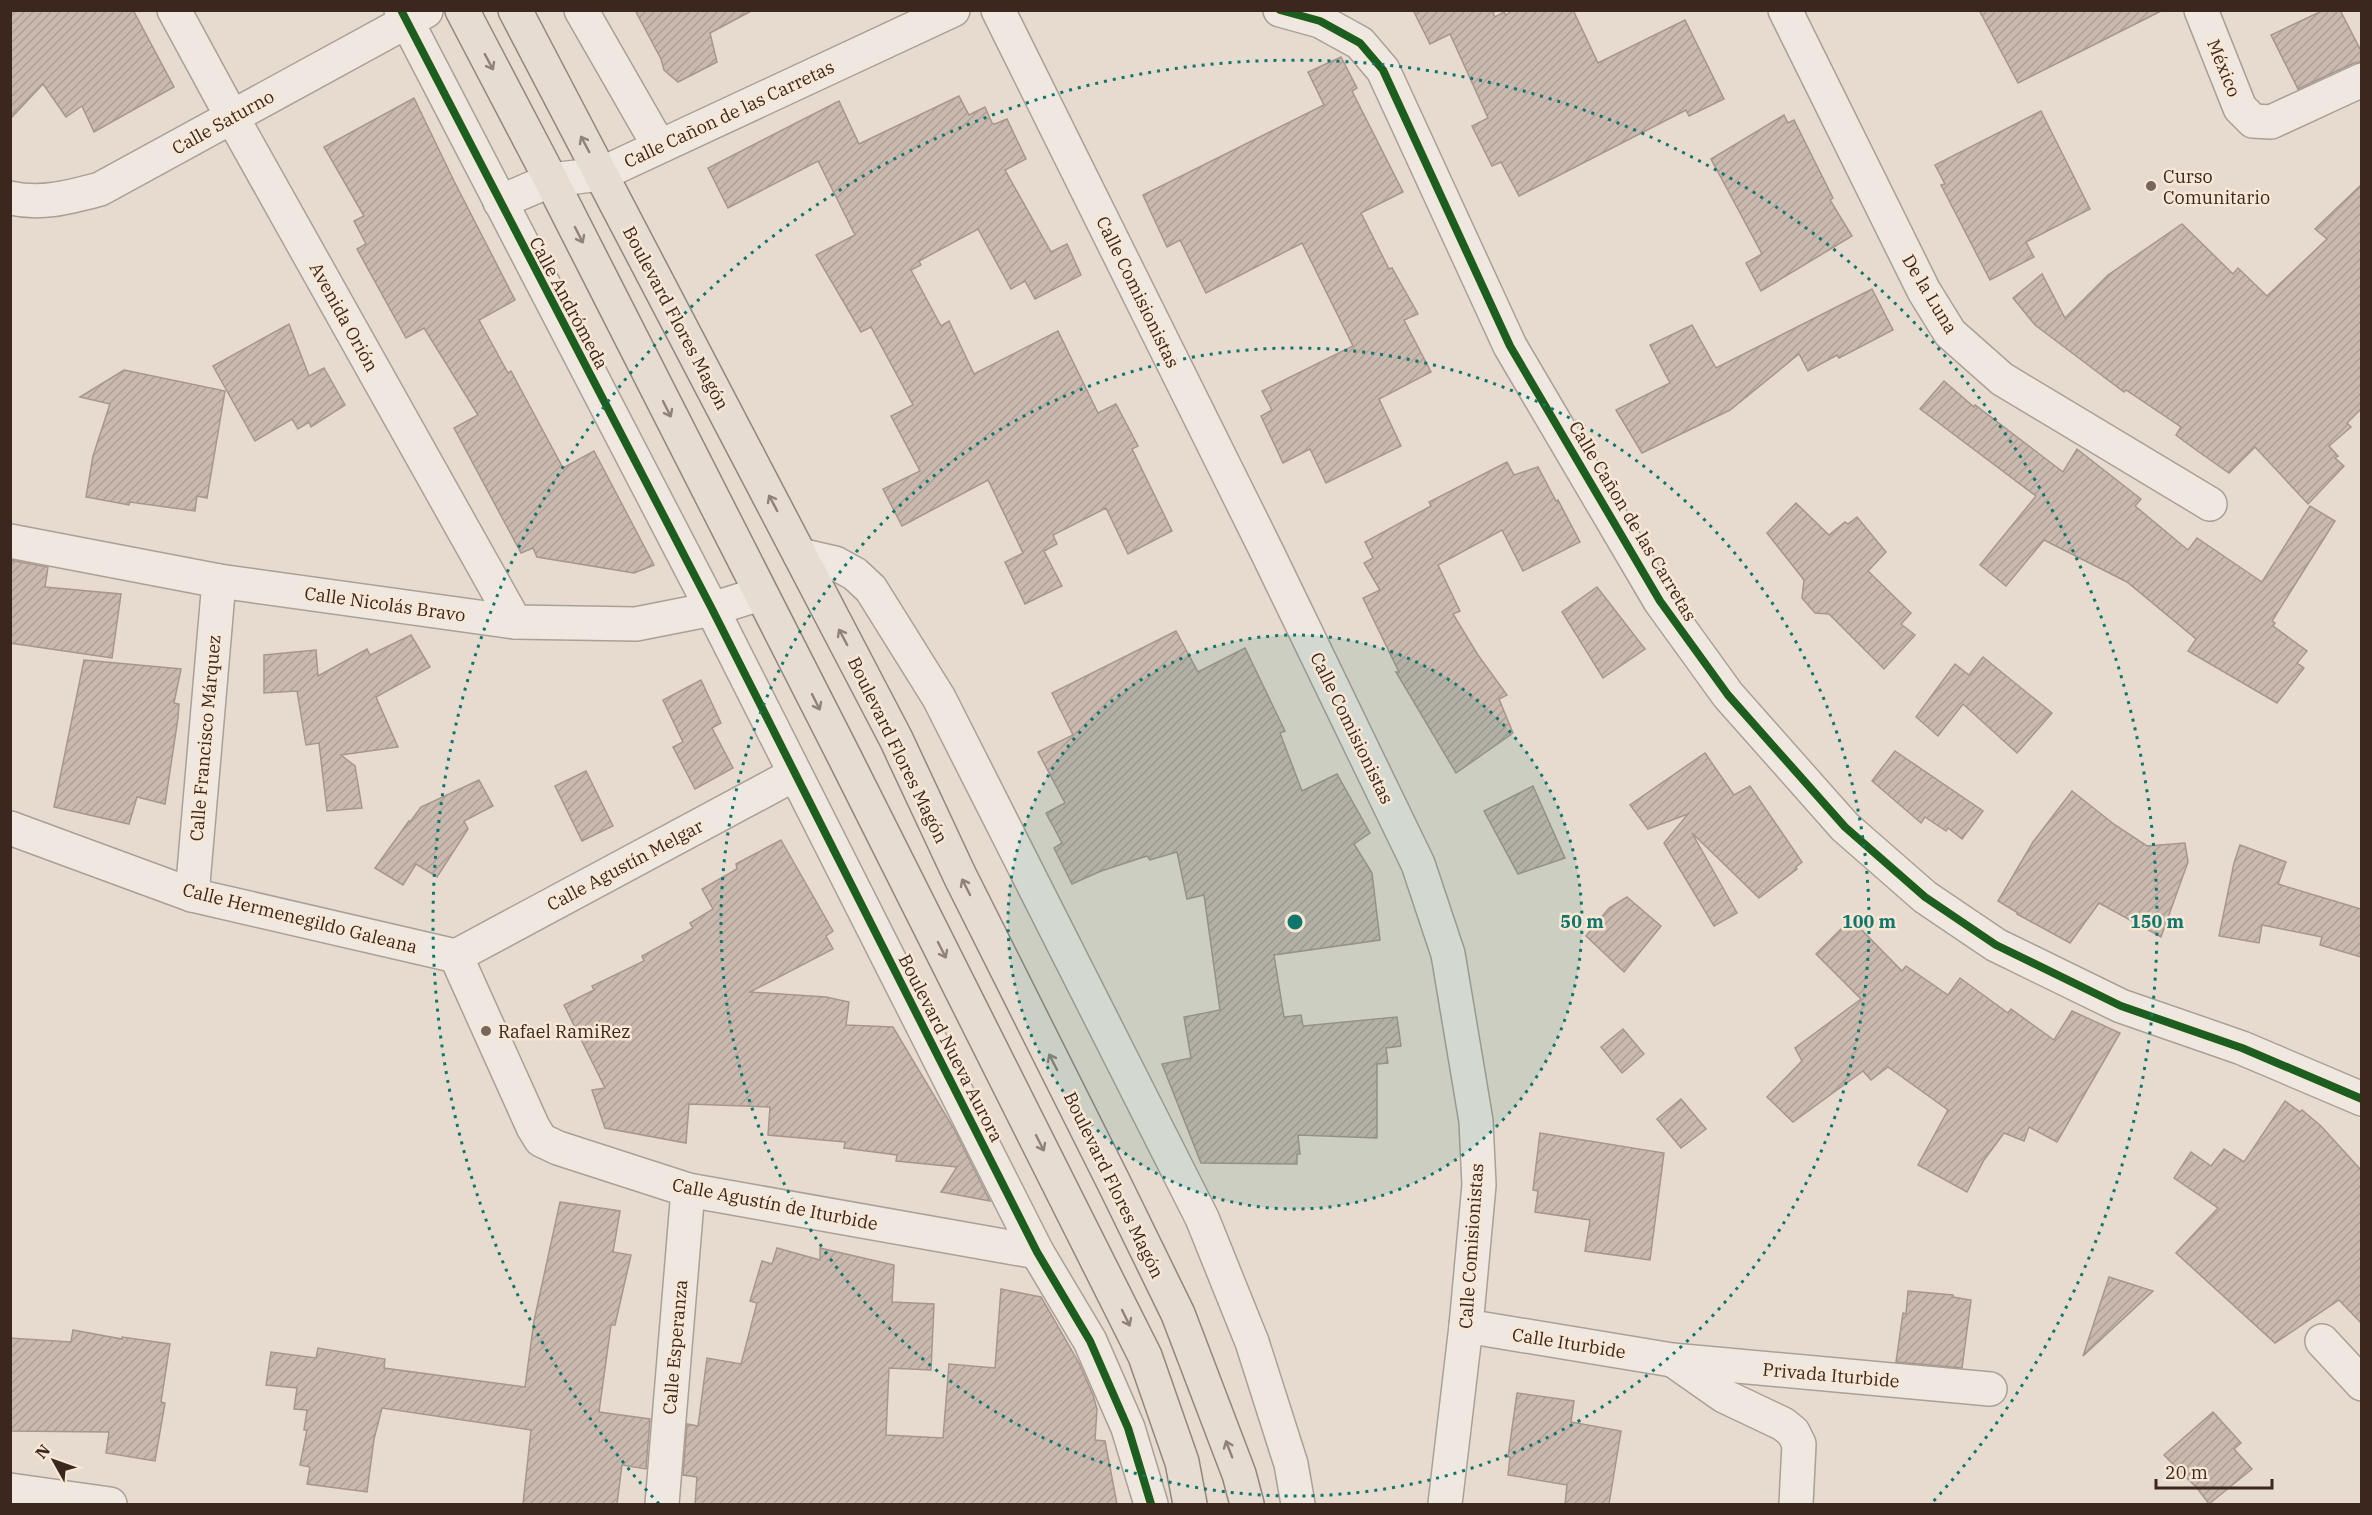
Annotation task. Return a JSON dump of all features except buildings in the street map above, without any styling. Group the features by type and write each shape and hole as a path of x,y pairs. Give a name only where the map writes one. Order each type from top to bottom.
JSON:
{"main road":[{"path":"462,10 551,180 951,967 1144,1356 1182,1462 1190,1504"},
{"name":"Boulevard Flores Magón","path":"516,10 896,739 960,876 1178,1314 1239,1474 1248,1504"}],"street":[{"name":"Avenida Orión","path":"174,10 514,622"},
{"path":"581,10 659,146"},
{"name":"Calle Cañon de las Carretas","path":"500,202 551,180 601,174 952,10"},
{"name":"Calle Comisionistas","path":"998,10 1267,552 1418,864 1448,954 1476,1121 1479,1185 1466,1326 1445,1504"},
{"name":"Calle Cañon de las Carretas","path":"1280,10 1320,21 1360,43 1383,70 1510,346 1660,601 1728,695 1845,827 1925,897 1996,945 2121,1006 2242,1048 2361,1100"},
{"name":"De la Luna","path":"1785,10 1924,291 1950,333 2002,379 2210,504"},
{"name":"México","path":"2201,10 2240,108 2253,121 2271,122 2361,80"},
{"name":"Calle Saturno","path":"10,198 27,202 59,200 100,189 412,14"},
{"name":"Calle Andrómeda","path":"412,14 500,202 712,609"},
{"name":"Calle Nicolás Bravo","path":"10,541 219,581 514,622 636,624 712,609 760,594"},
{"path":"800,555 834,563 855,574 871,589 939,698 1202,1218 1252,1342 1291,1464 1298,1504"},
{"name":"Calle Francisco Márquez","path":"192,895 219,581"},
{"name":"Boulevard Nueva Aurora","path":"712,609 1037,1252 1090,1341 1128,1428 1151,1504"},
{"name":"Calle Agustín Melgar","path":"456,956 795,774"},
{"name":"Calle Hermenegildo Galeana","path":"10,828 192,895 456,956"},
{"name":"Calle Agustín de Iturbide","path":"456,956 533,1127 541,1140 558,1148 688,1190 1037,1252"},
{"name":"Calle Esperanza","path":"662,1504 688,1190"},
{"name":"Calle Iturbide","path":"1466,1326 1672,1360"},
{"path":"2322,1341 2361,1384"},
{"path":"1672,1360 1724,1396 1783,1424 1793,1432 1799,1444 1796,1504"},
{"name":"Privada Iturbide","path":"1672,1360 1990,1389"},
{"path":"10,1490 110,1504"}],"cycle path":[{"path":"401,10 712,609 1037,1252 1090,1341 1128,1428 1151,1504"},
{"path":"1280,10 1320,21 1360,43 1383,70 1510,346 1660,601 1728,695 1845,827 1925,897 1996,945 2121,1006 2242,1048 2362,1099"}],"place":[{"name":"Curso Comunitario","path":"2151,186"},
{"name":"Rafael RamiRez","path":"486,1031"}]}
